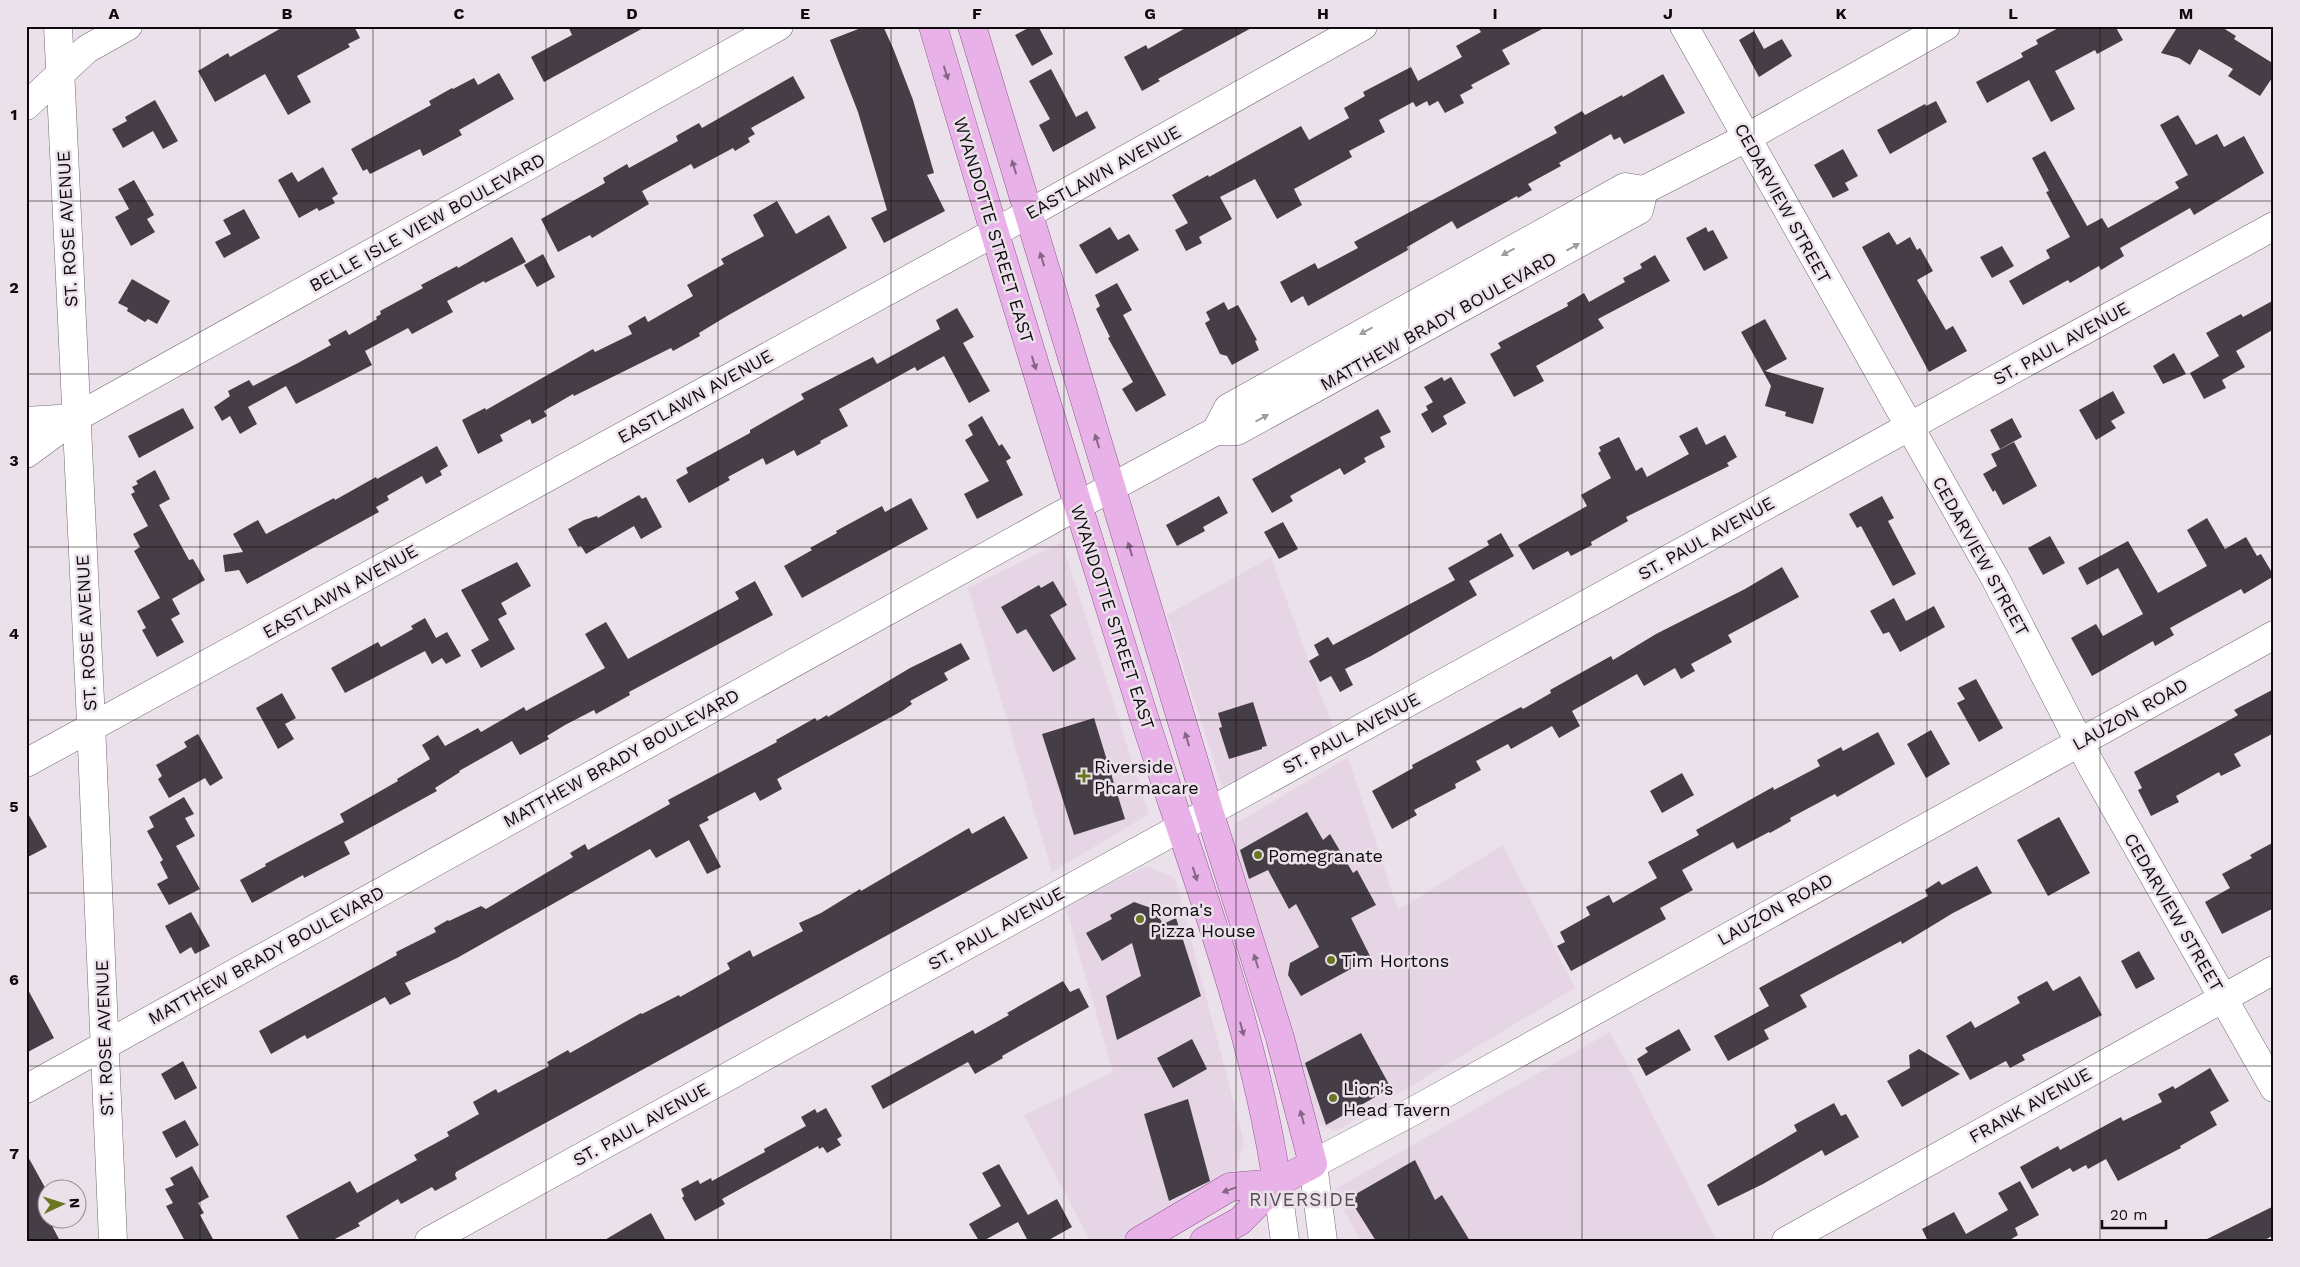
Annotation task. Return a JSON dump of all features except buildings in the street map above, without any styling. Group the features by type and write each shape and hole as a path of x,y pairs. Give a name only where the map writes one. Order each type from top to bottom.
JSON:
{"main road":[{"name":"WYANDOTTE STREET EAST","path":"932,26 1077,506 1232,990 1267,1126 1277,1183"},
{"name":"WYANDOTTE STREET EAST","path":"972,26 1209,811 1280,1038 1313,1164"},
{"name":"LAUZON ROAD","path":"1204,1241 1240,1221 1277,1183 1313,1164"},
{"name":"LAUZON ROAD","path":"1139,1241 1230,1188 1277,1183"}],"street":[{"name":"ST. ROSE AVENUE","path":"58,26 113,1241"},
{"path":"26,106 87,49 128,26"},
{"name":"BELLE ISLE VIEW BOULEVARD","path":"26,454 75,418 779,26"},
{"name":"EASTLAWN AVENUE","path":"26,763 1028,214 1363,26"},
{"name":"CEDARVIEW STREET","path":"1684,26 1996,580 2079,742 2274,1088"},
{"name":"MATTHEW BRADY BOULEVARD","path":"26,1089 1216,430 1228,408 1625,187 1644,190 1746,138 1946,26"},
{"path":"26,84 60,73"},
{"name":"ST. PAUL AVENUE","path":"429,1241 2274,226"},
{"name":"BELLE ISLE VIEW BOULEVARD","path":"26,420 75,418"},
{"name":"LAUZON ROAD","path":"1313,1164 1384,1128 2274,635"},
{"name":"FRANK AVENUE","path":"1786,1241 2274,970"},
{"name":"WYANDOTTE STREET EAST","path":"1313,1164 1322,1241"},
{"name":"WYANDOTTE STREET EAST","path":"1277,1183 1284,1241"}],"shaded area":[{"path":"1062,542 1149,814 1052,872 968,588"},
{"path":"1271,557 1334,731 1222,787 1167,615"},
{"path":"1348,757 1398,910 1503,845 1575,988 1336,1131 1317,1125 1232,837 1235,824"},
{"path":"1147,866 1175,878 1244,1142 1236,1170 1117,1241 1090,1241 1024,1115 1113,1072 1065,905"},
{"path":"1610,1032 1717,1241 1360,1241 1334,1190"}],"place":[{"name":"Riverside Pharmacare","path":"1084,776"},
{"name":"Pomegranate","path":"1258,855"},
{"name":"Roma's Pizza House","path":"1140,919"},
{"name":"Tim Hortons","path":"1331,960"},
{"name":"Lion's Head Tavern","path":"1333,1098"}],"district":[{"name":"RIVERSIDE","path":"1303,1199"}]}
